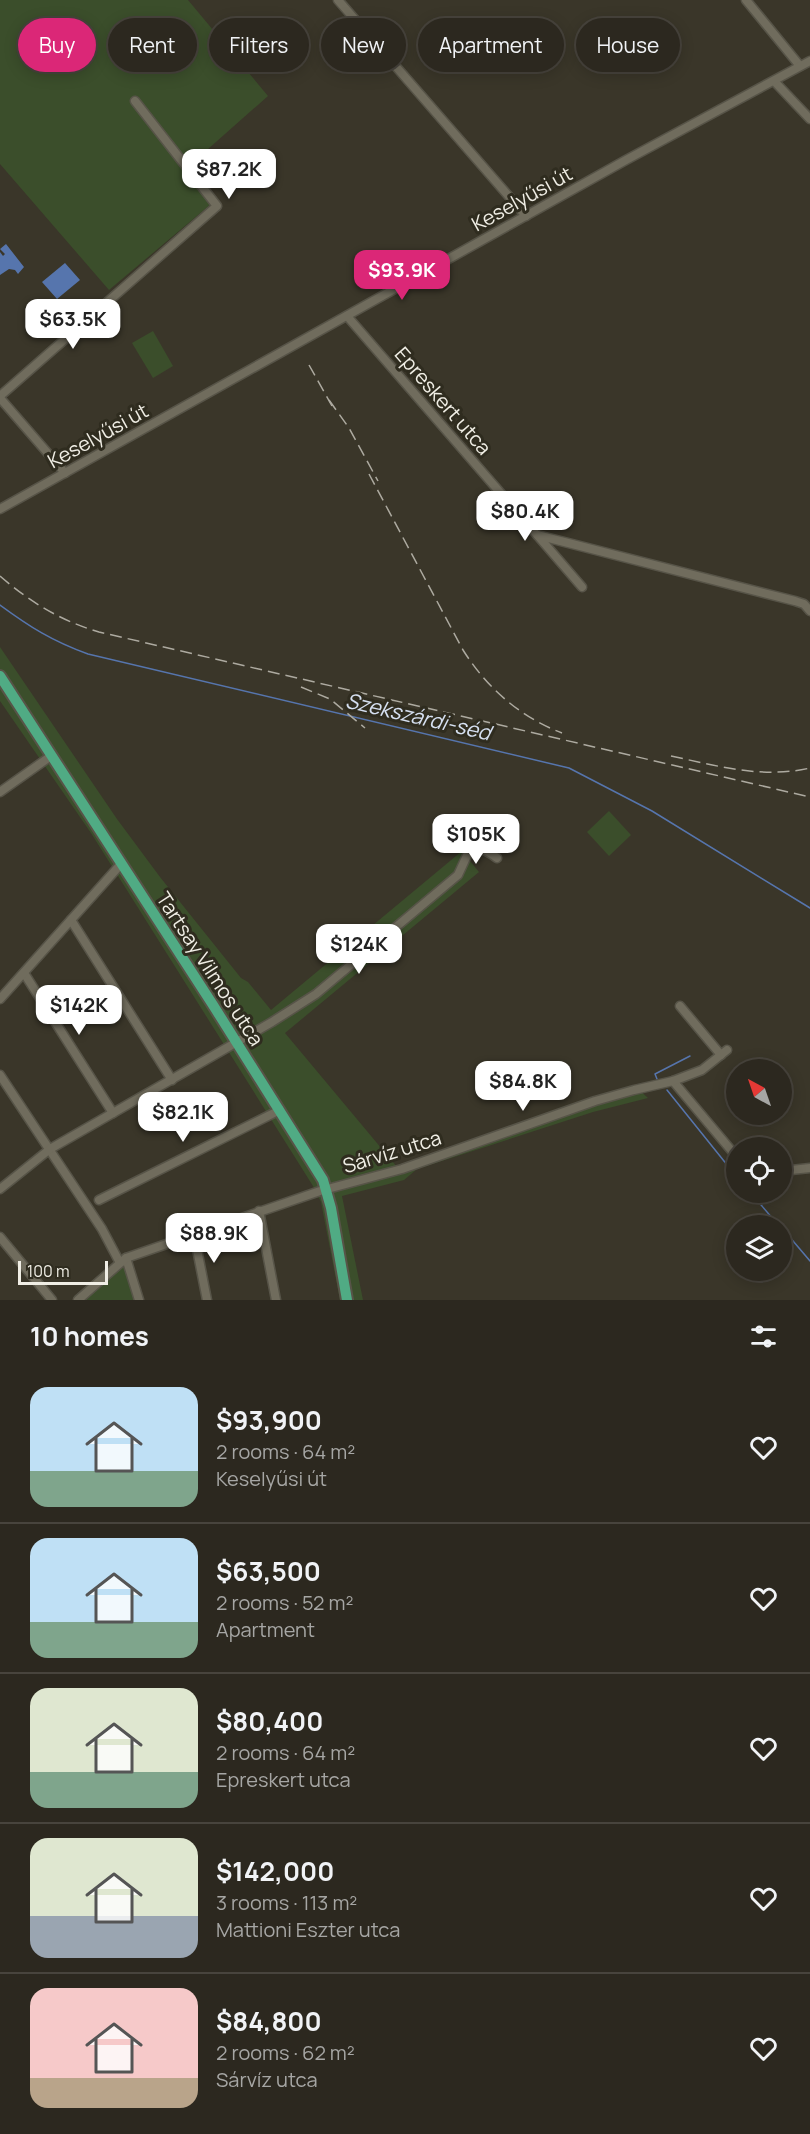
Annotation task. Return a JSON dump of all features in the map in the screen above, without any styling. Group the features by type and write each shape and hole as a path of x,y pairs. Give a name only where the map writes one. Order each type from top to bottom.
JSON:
{"main road":[{"name":"Tartsay Vilmos utca","path":"0,676 312,1162 327,1190 347,1300"}],"street":[{"path":"338,0 526,216"},
{"path":"746,0 800,66"},
{"name":"Keselyűsi út","path":"0,509 526,216 810,61"},
{"path":"774,81 810,119"},
{"path":"65,473 0,397 217,206 135,101"},
{"name":"Epreskert utca","path":"347,316 582,587"},
{"path":"537,536 795,601 804,604 810,611"},
{"path":"0,792 51,756"},
{"path":"0,1189 50,1149 172,1080 316,994 458,875 467,853 472,848 481,848 496,858"},
{"path":"0,999 121,864"},
{"path":"71,920 172,1080"},
{"path":"24,973 113,1113"},
{"name":"Sárvíz utca","path":"123,1260 259,1211 402,1168 595,1101 673,1081 702,1070 724,1053 680,1006"},
{"path":"0,1075 123,1260 139,1300"},
{"path":"673,1081 726,1144"},
{"path":"99,1200 279,1110"},
{"path":"806,1168 810,1176"},
{"path":"259,1211 276,1300"},
{"path":"195,1234 207,1300"},
{"path":"0,1237 52,1300"},
{"path":"78,1300 123,1260"}],"green space":[{"path":"0,0 188,0 209,25 209,72 248,72 268,96 190,165 217,199 109,290 0,164"},
{"path":"153,331 173,366 153,378 132,343"},
{"path":"0,647 117,819 160,877 241,978 248,982 271,1010 462,851 479,872 285,1033 397,1167 565,1107 635,1086 648,1098 593,1112 417,1169 404,1180 342,1196 363,1300 340,1300 321,1202 313,1186 91,833 0,701"},
{"path":"609,811 631,835 609,856 587,832"},
{"path":"123,1265 137,1300 82,1300"}],"water":[{"path":"6,244 24,267 18,274 15,270 9,269 0,275 0,252 3,256 5,254 0,249"},
{"path":"65,263 80,280 57,299 42,282"}],"waterway":[{"name":"Szekszárdi-séd","path":"0,605 42,633 88,654 569,768 652,811 810,908"},
{"path":"657,1079 655,1074 690,1056"},
{"path":"667,1090 726,1164"},
{"path":"759,1203 770,1215"},
{"path":"792,1240 810,1261"}],"railway":[{"path":"309,365 332,406"},
{"path":"329,400 349,428 378,481"},
{"path":"369,474 472,664 494,689 519,710 532,719 562,733"},
{"path":"0,576 46,610 99,632 810,797"},
{"path":"301,687 330,699 365,728"},
{"path":"671,756 757,772 810,768"}]}
